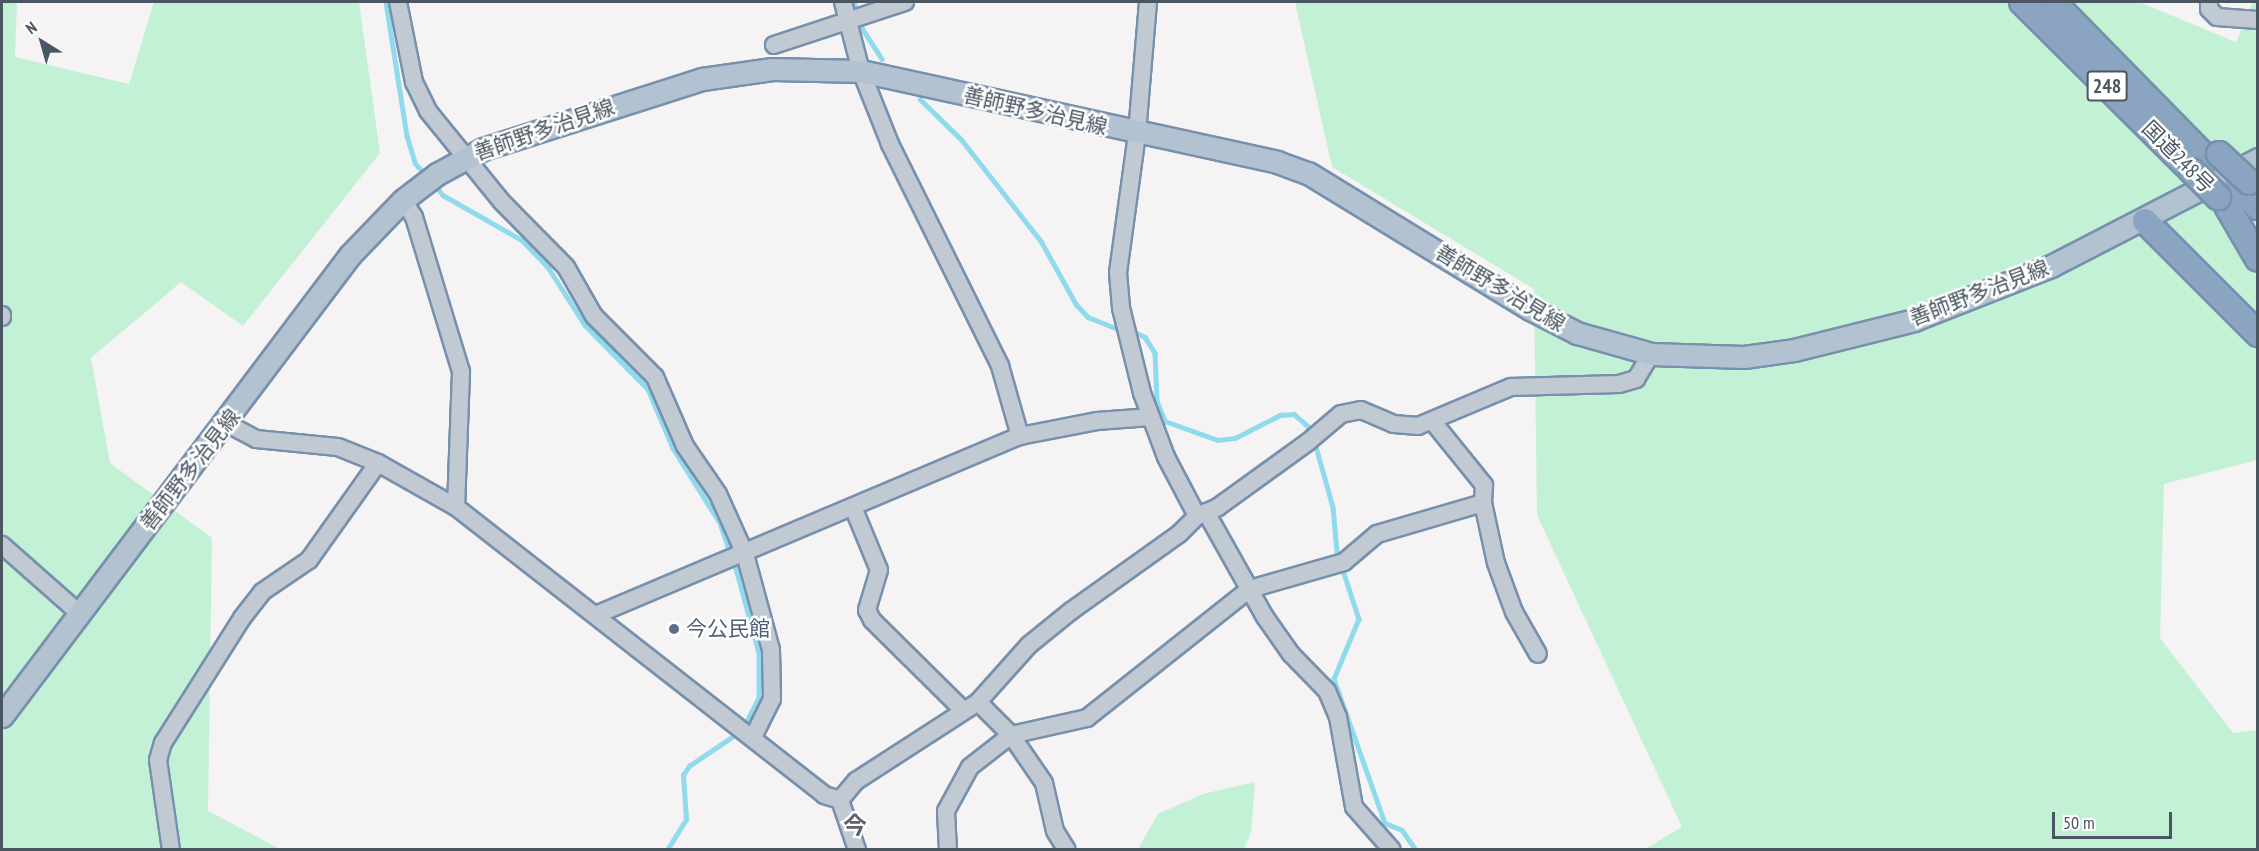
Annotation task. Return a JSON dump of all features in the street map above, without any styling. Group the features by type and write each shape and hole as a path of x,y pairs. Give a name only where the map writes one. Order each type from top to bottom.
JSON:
{"highway":[{"name":"国道248号","path":"2022,2 2207,162 2241,187 2258,207"},
{"name":"国道248号","path":"2053,2 2097,45 2207,162"},
{"path":"2207,162 2241,187 2258,259"},
{"name":"国道248号","path":"2241,187 2258,237"},
{"path":"2145,221 2258,334"}],"main road":[{"name":"善師野多治見線","path":"2,716 226,423 350,255 403,200 466,156 702,79 772,69 861,71 1137,134 1277,162 1308,173 1530,309 1577,333 1651,354 1743,357 1794,350 1914,320 2051,266 2145,221 2241,187"}],"street":[{"path":"399,2 414,82 428,111 502,202 566,267 594,316 655,377 685,446 718,494 744,554 771,650 772,699 753,737"},
{"path":"843,2 861,71 890,144 1000,366 1020,436"},
{"path":"774,45 905,2"},
{"path":"1148,2 1137,134 1119,273 1121,308 1151,417 1202,514 1291,654 1327,692 1338,717 1354,807 1392,849"},
{"path":"2209,2 2209,9 2217,17 2258,20"},
{"path":"403,200 414,217 461,372 456,507"},
{"path":"840,800 856,781 971,706 1029,645 1179,534 1202,514 1308,442 1341,414 1361,410 1394,424 1418,426 1433,422 1511,387 1619,384 1636,379 1651,354"},
{"path":"598,614 1020,436 1097,421 1151,417"},
{"path":"1433,422 1484,485 1483,502 1496,562 1514,612 1538,654"},
{"path":"226,423 256,439 322,443 378,463 456,507 598,614 824,795 840,800"},
{"path":"171,849 158,760 163,743 242,618 262,592 309,560 378,463"},
{"path":"948,849 946,811 970,767 1011,735 1087,718 1250,589 1344,562 1377,534 1483,502"},
{"path":"853,507 879,570 867,610 872,620 971,706 1011,735 1044,783 1055,831 1067,849"},
{"path":"2,545 79,613"},
{"path":"840,800 856,849"}],"green space":[{"path":"2,2 17,2 15,57 129,84 154,2 359,2 380,153 243,326 181,282 91,358 110,463 212,538 208,811 280,849 2,850"},
{"path":"1295,2 2139,2 2236,42 2253,2 2257,2 2257,460 2164,484 2160,638 2233,733 2257,730 2257,849 1645,849 1682,827 1537,515 1534,289 1332,167"},
{"path":"1255,782 1251,833 1244,849 1138,849 1158,814 1203,794"}],"waterway":[{"path":"386,2 407,136 415,163 425,174"},
{"path":"854,2 862,28 882,59"},
{"path":"920,99 961,139 1041,241 1076,304 1088,317 1115,328"},
{"path":"433,183 443,195 522,240 548,267 585,325 648,389 673,448 720,523 737,572 759,653 759,698 744,727"},
{"path":"1134,332 1145,337 1155,353 1157,401 1165,421 1218,440 1235,438 1280,415 1294,414 1309,427 1312,435"},
{"path":"1315,443 1333,507 1337,552 1359,619 1334,679 1385,823 1402,830 1416,850"},
{"path":"667,850 686,819 683,775 689,766 738,733"}],"place":[{"name":"今公民館","path":"674,629"}],"district":[{"name":"今","path":"855,826"}]}
